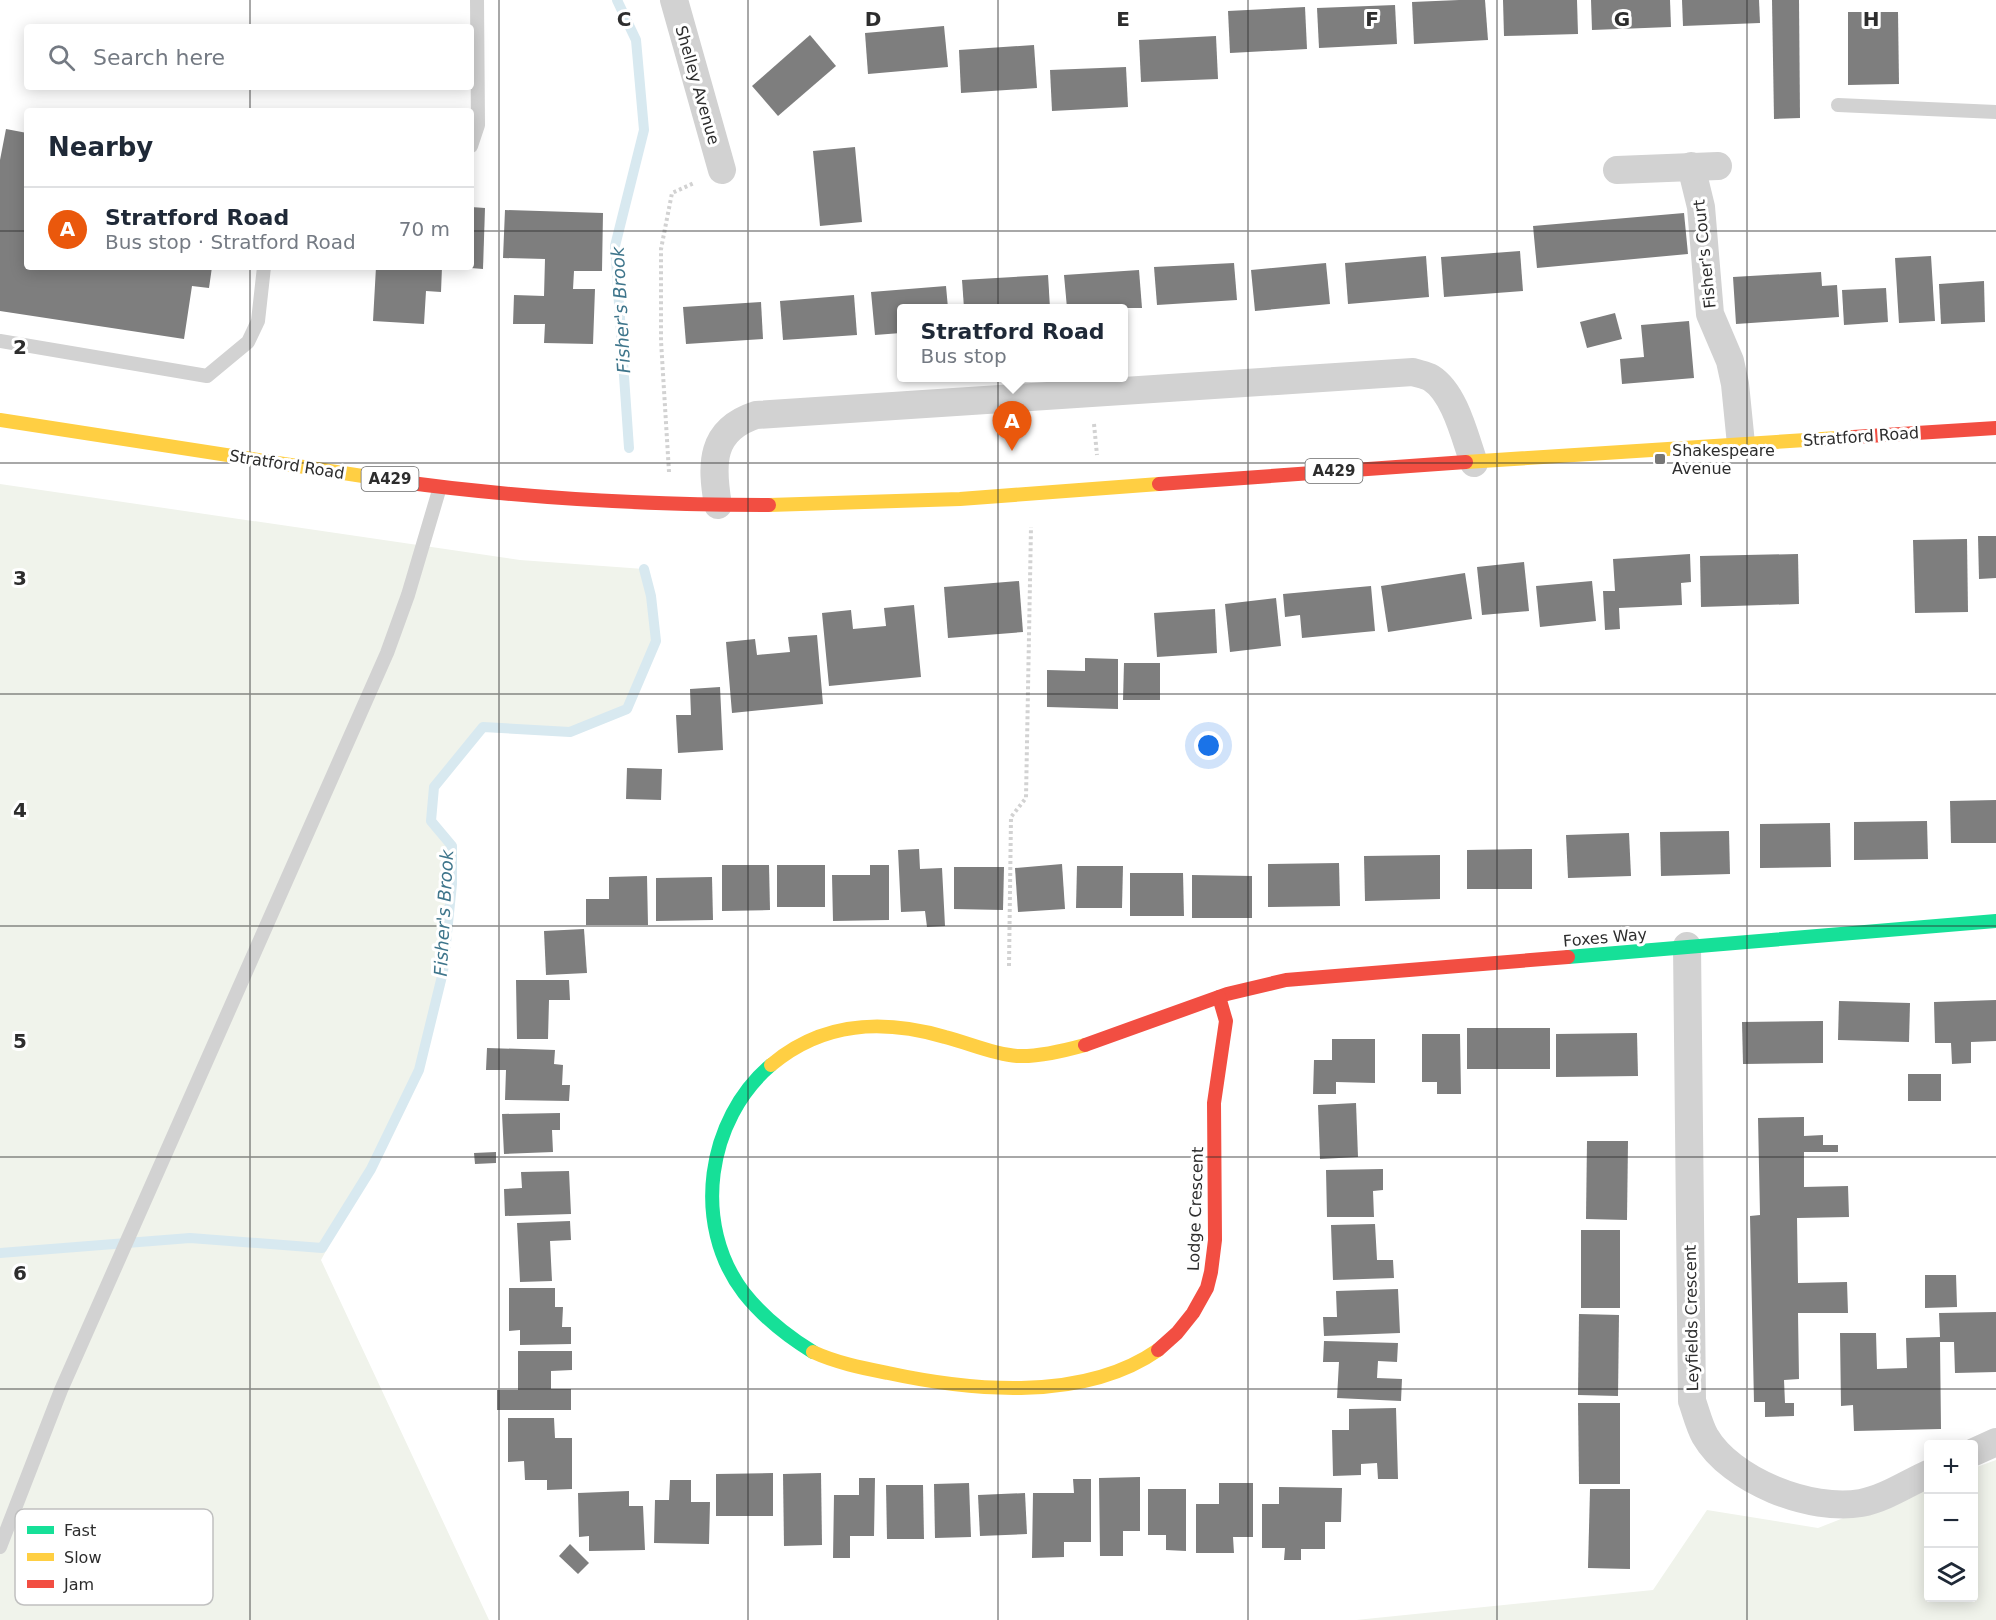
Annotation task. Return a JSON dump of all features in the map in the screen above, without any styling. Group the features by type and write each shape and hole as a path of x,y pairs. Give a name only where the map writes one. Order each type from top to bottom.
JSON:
{"street":[{"name":"Shelley Avenue","path":"674,0 722,171"},
{"name":"Fisher's Court","path":"1617,170 1704,166 1701,207 1710,314 1730,361 1735,384 1741,444"},
{"path":"718,505 713,476 715,455 722,437 734,425 756,415 1413,372 1431,378 1444,390 1458,417 1474,463"},
{"name":"Stratford Road","path":"0,420 321,471 440,487 531,496 671,505 896,502 1996,428"},
{"name":"Foxes Way","path":"1219,997 1252,986 1286,980 1996,921"},
{"name":"Leyfields Crescent","path":"1687,946 1692,1401 1705,1436 1724,1460 1749,1478 1779,1492 1809,1500 1841,1504 1862,1503 1924,1476"},
{"name":"Lodge Crescent","path":"1219,997 1226,1021 1215,1096 1212,1267 1203,1298 1184,1327 1158,1351 1126,1369 1063,1384 991,1387 939,1383 869,1369 815,1353 772,1323 750,1304 736,1285 725,1262 714,1228 710,1195 714,1166 721,1140 744,1091 776,1060 805,1043 831,1032 856,1026 881,1024 913,1028 999,1053 1021,1056 1046,1054 1082,1046 1219,997"},
{"path":"1978,1450 1996,1442"}],"lane":[{"path":"474,137 478,124 477,0"},
{"path":"1838,105 1996,112"},
{"path":"0,341 207,376 248,342 258,321 264,270"},
{"path":"0,1547 62,1389 387,653 408,595 440,487"}],"path":[{"path":"671,505 661,341 661,249 672,193 722,171"},
{"path":"1091,393 1101,489"},
{"path":"1009,966 1011,817 1026,798 1032,493"}],"shaded area":[{"path":"0,484 520,560 644,569 651,596 656,641 627,709 570,732 483,727 434,787 431,821 452,846 447,959 419,1070 371,1169 321,1260 489,1620 0,1620"},
{"path":"1996,1460 1996,1620 1356,1620 1653,1590 1707,1510 1818,1528 1924,1487 1924,1602 1978,1602 1978,1467"}],"building":[{"path":"1485,0 1488,40 1414,44 1412,2"},
{"path":"1503,0 1577,0 1578,34 1504,36"},
{"path":"1591,0 1670,0 1671,27 1592,30"},
{"path":"1682,0 1759,0 1760,23 1683,26"},
{"path":"1772,0 1799,0 1800,118 1774,119"},
{"path":"1395,5 1397,44 1319,48 1317,8"},
{"path":"1305,7 1307,49 1230,53 1228,11"},
{"path":"1848,12 1898,12 1899,84 1848,85"},
{"path":"944,26 948,67 868,74 865,33"},
{"path":"810,35 836,66 778,116 752,86"},
{"path":"1216,36 1218,79 1141,82 1139,40"},
{"path":"1034,45 1037,88 961,93 959,50"},
{"path":"1126,67 1128,107 1052,111 1050,70"},
{"path":"6,129 24,132 24,270 212,270 209,288 192,286 184,339 0,311 0,160"},
{"path":"855,147 862,222 820,226 813,151"},
{"path":"474,207 485,208 483,269 474,268"},
{"path":"505,210 603,213 602,271 574,271 573,289 595,289 593,344 544,343 545,324 513,324 514,295 544,296 545,259 503,258"},
{"path":"1684,213 1688,254 1537,268 1533,226"},
{"path":"1520,251 1523,291 1444,297 1441,257"},
{"path":"1426,256 1429,297 1348,304 1345,263"},
{"path":"1931,256 1935,321 1899,323 1895,258"},
{"path":"1234,263 1237,300 1157,305 1154,267"},
{"path":"1326,263 1330,304 1255,311 1251,270"},
{"path":"376,270 442,270 441,292 426,291 424,324 373,321"},
{"path":"1139,270 1142,308 1128,308 1128,304 1067,304 1064,275"},
{"path":"1821,272 1822,286 1837,285 1839,317 1736,324 1733,277"},
{"path":"1048,275 1050,304 964,304 962,280"},
{"path":"1984,281 1985,322 1941,324 1939,284"},
{"path":"946,286 948,304 897,304 897,333 875,335 871,292"},
{"path":"1886,288 1888,322 1844,325 1842,290"},
{"path":"854,295 857,335 783,340 780,301"},
{"path":"761,302 763,339 686,344 683,307"},
{"path":"1615,313 1622,339 1587,348 1580,322"},
{"path":"1689,321 1694,378 1622,384 1620,359 1644,357 1641,325"},
{"path":"1978,536 1996,536 1996,578 1979,579"},
{"path":"1967,539 1968,612 1915,613 1913,540"},
{"path":"1690,554 1691,582 1681,583 1682,605 1619,608 1620,629 1605,630 1603,591 1615,591 1613,559"},
{"path":"1798,554 1799,604 1701,607 1700,556"},
{"path":"1524,562 1529,611 1482,615 1477,567"},
{"path":"1465,573 1472,619 1388,632 1381,586"},
{"path":"1019,581 1023,632 948,638 944,587"},
{"path":"1592,581 1596,621 1540,627 1536,586"},
{"path":"1371,586 1375,631 1302,638 1300,615 1285,617 1283,594"},
{"path":"1276,598 1281,646 1230,652 1225,604"},
{"path":"914,605 921,677 829,686 822,613 851,610 853,629 886,626 884,608"},
{"path":"1215,609 1217,653 1157,657 1154,613"},
{"path":"817,635 823,704 732,713 726,642 755,639 757,655 790,652 788,637"},
{"path":"1085,658 1118,659 1118,709 1047,707 1047,670 1085,671"},
{"path":"1124,663 1160,663 1160,700 1123,700"},
{"path":"720,687 723,750 678,753 676,715 691,715 690,689"},
{"path":"627,768 662,769 661,800 626,799"},
{"path":"1996,800 1996,843 1951,843 1950,801"},
{"path":"1927,821 1928,859 1854,860 1854,822"},
{"path":"1830,823 1831,867 1760,868 1760,824"},
{"path":"1729,831 1730,874 1661,876 1660,832"},
{"path":"1629,833 1631,876 1568,878 1566,835"},
{"path":"919,849 920,869 942,868 945,926 927,927 925,911 901,912 898,850"},
{"path":"1532,849 1532,889 1467,889 1467,850"},
{"path":"1440,855 1440,899 1365,901 1364,856"},
{"path":"1339,863 1340,906 1268,907 1268,864"},
{"path":"1062,864 1065,909 1018,912 1015,868"},
{"path":"722,865 769,865 770,910 722,911"},
{"path":"777,865 825,865 825,907 777,907"},
{"path":"870,865 889,865 889,920 833,921 832,875 870,875"},
{"path":"1077,866 1123,866 1122,908 1076,908"},
{"path":"954,867 1004,867 1003,910 954,909"},
{"path":"1130,873 1183,873 1184,916 1130,916"},
{"path":"1192,875 1252,876 1252,918 1192,918"},
{"path":"647,876 648,925 586,925 586,899 609,899 609,877"},
{"path":"712,877 713,920 656,921 656,878"},
{"path":"584,929 587,973 546,975 544,931"},
{"path":"516,980 569,980 570,1000 549,1000 548,1039 517,1039"},
{"path":"1996,1000 1996,1041 1971,1042 1971,1063 1952,1064 1951,1043 1935,1043 1934,1002"},
{"path":"1839,1001 1910,1003 1909,1042 1838,1040"},
{"path":"1823,1021 1823,1063 1743,1064 1742,1022"},
{"path":"1467,1028 1550,1028 1550,1069 1467,1069"},
{"path":"1637,1033 1638,1076 1556,1077 1556,1034"},
{"path":"1422,1034 1460,1034 1461,1094 1437,1094 1437,1082 1422,1082"},
{"path":"1332,1039 1375,1039 1375,1083 1336,1082 1336,1094 1313,1094 1314,1060 1332,1060"},
{"path":"487,1048 555,1050 554,1064 563,1065 562,1085 570,1085 569,1101 505,1100 506,1070 486,1070"},
{"path":"1908,1074 1941,1074 1941,1101 1908,1101"},
{"path":"1356,1103 1358,1157 1320,1159 1318,1105"},
{"path":"560,1113 560,1130 552,1130 553,1152 504,1154 502,1114"},
{"path":"1804,1117 1804,1136 1823,1135 1823,1145 1838,1145 1838,1152 1804,1152 1804,1187 1848,1186 1849,1217 1797,1218 1798,1283 1847,1282 1848,1313 1798,1313 1799,1379 1784,1380 1785,1403 1794,1403 1794,1416 1765,1417 1765,1402 1754,1402 1750,1216 1760,1215 1758,1118"},
{"path":"1587,1141 1628,1141 1627,1220 1586,1219"},
{"path":"496,1152 496,1163 475,1164 474,1153"},
{"path":"1383,1169 1383,1190 1373,1191 1374,1217 1327,1217 1326,1170"},
{"path":"569,1171 571,1214 505,1216 504,1189 522,1188 521,1172"},
{"path":"570,1221 571,1240 550,1241 552,1281 520,1282 517,1223"},
{"path":"1375,1224 1377,1260 1393,1260 1394,1278 1333,1280 1331,1225"},
{"path":"1581,1230 1620,1230 1620,1308 1581,1308"},
{"path":"1925,1275 1956,1275 1957,1307 1925,1308"},
{"path":"509,1288 555,1288 555,1307 563,1307 562,1327 571,1327 571,1344 520,1345 520,1330 509,1331"},
{"path":"1398,1289 1400,1333 1324,1336 1323,1317 1337,1317 1336,1291"},
{"path":"1996,1312 1996,1372 1955,1373 1954,1342 1940,1342 1941,1429 1854,1431 1853,1405 1841,1406 1840,1333 1876,1333 1877,1369 1907,1368 1906,1338 1940,1337 1939,1313"},
{"path":"1579,1314 1619,1315 1618,1396 1578,1395"},
{"path":"1324,1341 1398,1343 1397,1362 1378,1361 1377,1378 1402,1379 1401,1401 1337,1398 1339,1362 1323,1362"},
{"path":"518,1351 572,1351 572,1370 551,1371 551,1389 571,1389 571,1410 497,1410 497,1390 518,1390"},
{"path":"1578,1403 1620,1403 1620,1484 1579,1484"},
{"path":"1396,1408 1398,1479 1378,1479 1377,1463 1361,1464 1361,1475 1333,1476 1332,1430 1349,1430 1349,1409"},
{"path":"508,1418 554,1418 555,1438 572,1438 572,1489 547,1490 547,1480 525,1480 524,1461 508,1462"},
{"path":"773,1473 773,1516 716,1516 716,1474"},
{"path":"821,1473 822,1545 784,1546 783,1474"},
{"path":"1140,1477 1140,1531 1123,1531 1123,1556 1100,1556 1099,1478"},
{"path":"859,1478 875,1478 874,1536 850,1536 850,1558 833,1558 834,1495 859,1495"},
{"path":"1073,1479 1091,1479 1091,1542 1064,1542 1064,1557 1032,1558 1033,1493 1074,1493"},
{"path":"670,1480 691,1480 691,1502 710,1502 709,1544 654,1543 655,1500 669,1500"},
{"path":"969,1483 971,1537 935,1538 934,1484"},
{"path":"1219,1483 1253,1483 1253,1537 1233,1537 1234,1553 1196,1553 1196,1504 1219,1504"},
{"path":"886,1485 923,1485 924,1539 887,1539"},
{"path":"1279,1487 1342,1488 1341,1522 1325,1522 1325,1549 1301,1549 1301,1560 1284,1560 1285,1548 1262,1548 1262,1504 1279,1504"},
{"path":"1148,1489 1186,1489 1186,1551 1166,1550 1166,1535 1148,1535"},
{"path":"1590,1489 1630,1489 1630,1569 1588,1568"},
{"path":"629,1491 629,1506 643,1506 645,1550 589,1551 589,1536 579,1537 578,1493"},
{"path":"1025,1493 1027,1534 980,1536 978,1495"},
{"path":"570,1544 589,1563 578,1574 559,1556"}],"waterway":[{"name":"Fisher's Brook","path":"617,0 636,40 644,130 615,246 629,448"},
{"name":"Fisher's Brook","path":"0,1253 190,1238 322,1248 371,1169 419,1070 443,972 452,884 452,846 431,821 434,787 483,727 570,732 627,709 656,641 651,596 644,569"}],"traffic: fast":[{"path":"1568,957 1996,921"},
{"path":"771,1065 749,1087 732,1114 720,1143 714,1173 712,1205 717,1236 727,1266 744,1293 776,1326 813,1352"}],"traffic: slow":[{"path":"0,420 395,481"},
{"path":"1466,462 1853,437"},
{"path":"769,505 960,499 1159,484"},
{"path":"771,1065 791,1050 811,1040 833,1032 876,1026 922,1031 990,1051 1017,1056 1042,1055 1085,1045"},
{"path":"813,1352 850,1365 920,1379 990,1387 1026,1388 1062,1385 1096,1378 1129,1367 1158,1350"}],"traffic: jam":[{"path":"1853,437 1996,428"},
{"path":"1159,484 1466,462"},
{"path":"395,481 488,492 582,499 675,504 769,505"},
{"path":"1085,1045 1227,994 1286,980 1568,957"},
{"path":"1158,1350 1177,1333 1193,1313 1207,1288 1211,1272 1215,1240 1214,1103 1226,1021 1219,997"}],"place":[{"name":"Stratford Road","path":"1012,451"},
{"name":"Shakespeare Avenue","path":"1660,459"}]}
